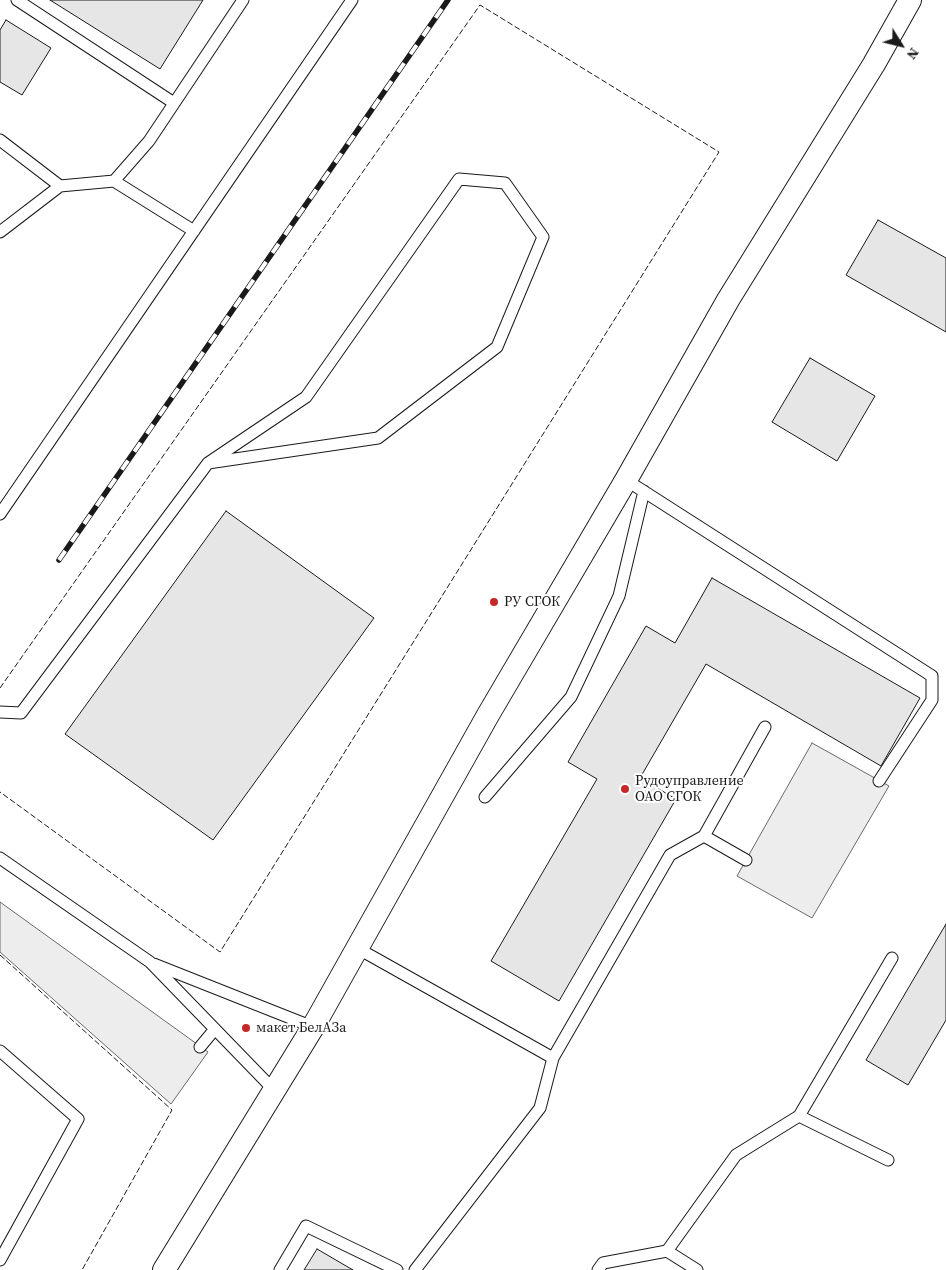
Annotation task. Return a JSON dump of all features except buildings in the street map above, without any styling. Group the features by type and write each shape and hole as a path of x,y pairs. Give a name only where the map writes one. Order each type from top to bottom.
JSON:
{"street":[{"path":"164,1270 313,1027 488,715 635,486 728,300 874,64 910,0"}],"lane":[{"path":"17,0 174,103"},
{"path":"114,181 149,141 243,0"},
{"path":"0,514 352,0"},
{"path":"0,140 60,186"},
{"path":"0,712 21,713 208,463 306,397 459,179 505,183 543,236 497,347 378,438 208,463"},
{"path":"0,232 60,186 114,181 194,231"},
{"path":"485,797 571,698 619,596 635,486 932,676 932,700 879,780"},
{"path":"415,1270 540,1108 553,1058 670,855 704,836 765,727"},
{"path":"704,836 746,860"},
{"path":"0,858 150,962 274,1090"},
{"path":"358,948 553,1058"},
{"path":"598,1270 603,1263 667,1250 736,1155 799,1116 892,958"},
{"path":"150,962 313,1027"},
{"path":"200,1047 216,1029"},
{"path":"0,1051 78,1119 0,1260"},
{"path":"799,1116 888,1160"},
{"path":"280,1270 306,1226 397,1270"},
{"path":"667,1250 697,1270"}],"shaded area":[{"path":"812,743 889,786 812,918 737,876"},
{"path":"0,902 208,1052 171,1104 0,952"}],"railway":[{"path":"59,560 448,0"}],"fence":[{"path":"0,688 480,5 719,152 220,952 0,792"},
{"path":"0,955 172,1110 82,1270"}],"place":[{"name":"РУ СГОК","path":"494,602"},
{"name":"Рудоуправление ОАО СГОК","path":"625,789"},
{"name":"макет БелАЗа","path":"246,1028"}]}
